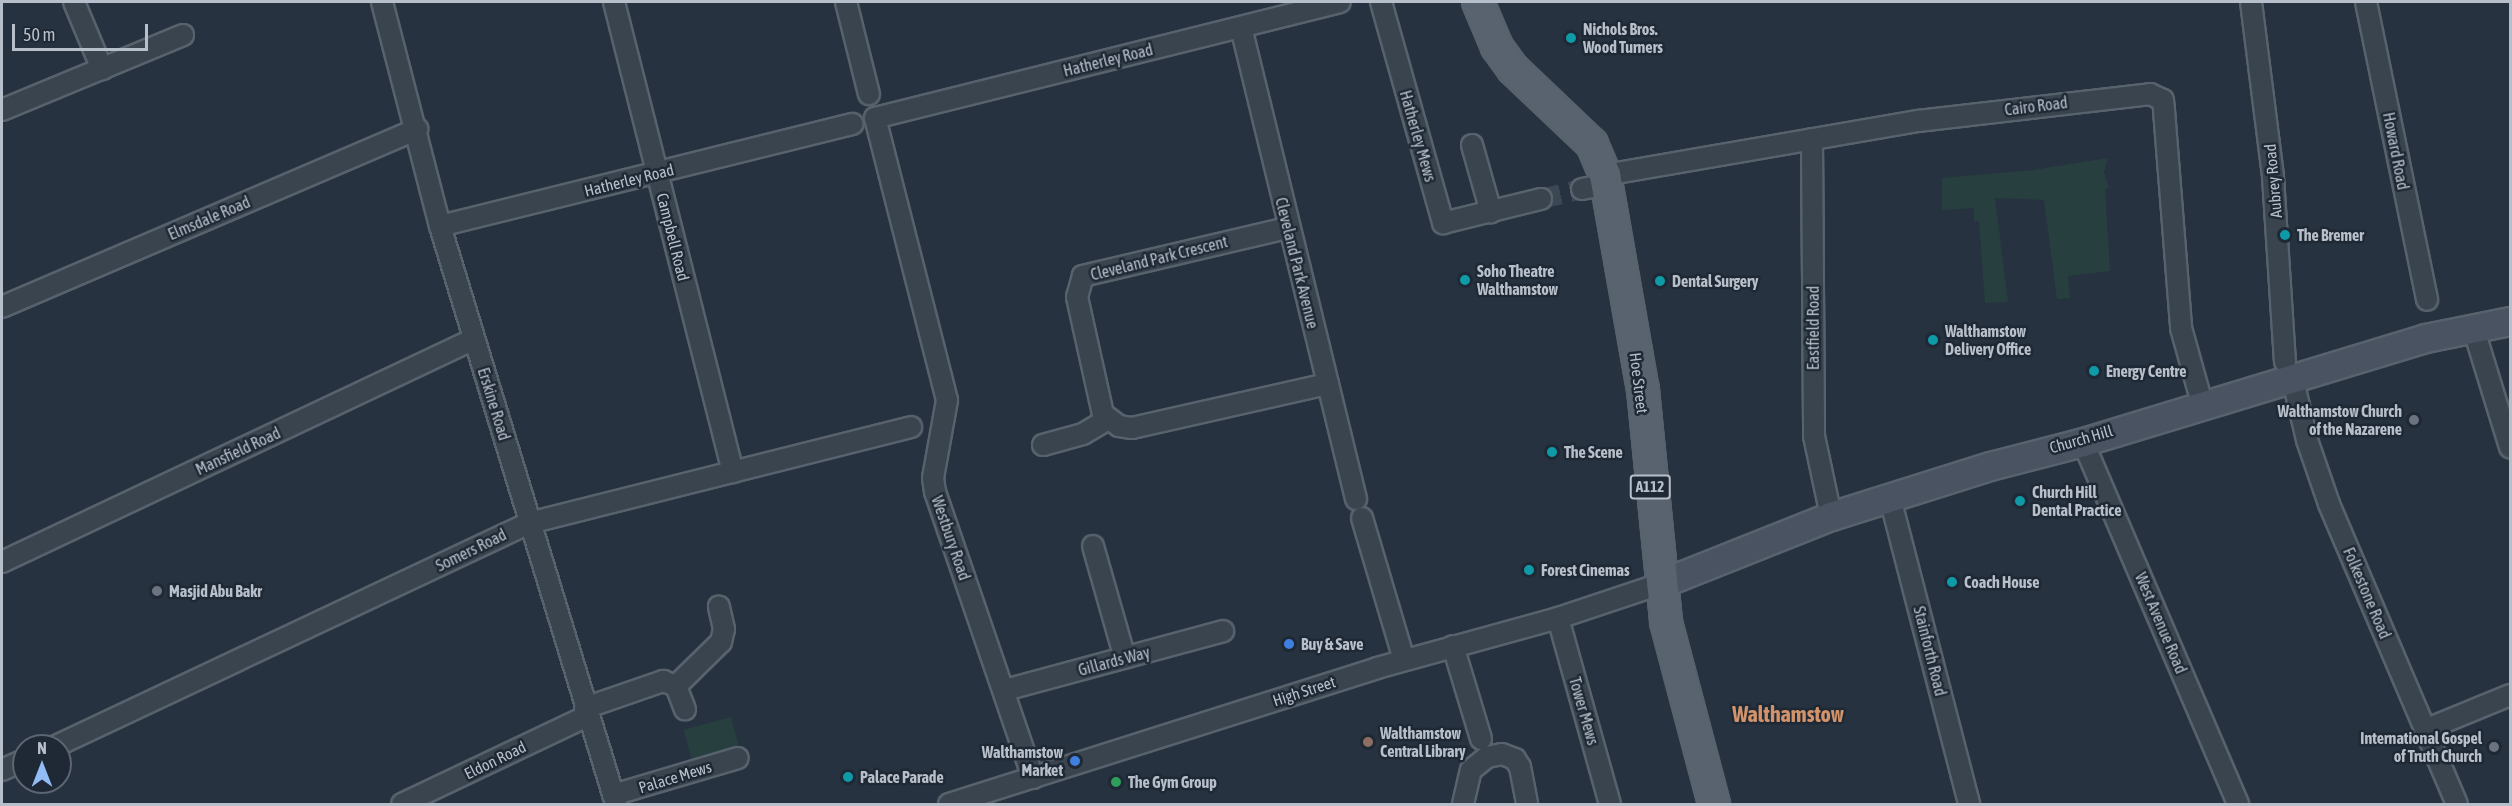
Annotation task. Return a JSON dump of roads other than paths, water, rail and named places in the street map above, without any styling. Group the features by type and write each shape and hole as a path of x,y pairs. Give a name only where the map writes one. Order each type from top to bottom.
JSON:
{"main road":[{"name":"Hoe Street","path":"1478,2 1497,47 1513,69 1592,144 1598,183 1643,390 1660,584 1671,647 1714,804"}],"street":[{"path":"74,2 102,69"},
{"name":"Erskine Road","path":"382,2 417,129 440,226 614,800"},
{"name":"Campbell Road","path":"614,2 733,472"},
{"path":"846,2 869,94"},
{"name":"Hatherley Road","path":"875,118 1340,2"},
{"name":"Hatherley Mews","path":"1382,2 1443,223 1541,199"},
{"name":"Aubrey Road","path":"2251,2 2262,73 2288,369"},
{"name":"Howard Road","path":"2366,2 2427,300"},
{"name":"Cleveland Park Avenue","path":"1240,27 1287,228 1356,499"},
{"path":"2,110 183,35"},
{"name":"Cairo Road","path":"1598,183 1690,160 1812,139 2059,104 2150,94 2163,99 2181,328 2202,403"},
{"name":"Westbury Road","path":"875,118 947,400 933,478 934,492 1005,690 1033,778"},
{"name":"Hatherley Road","path":"440,226 853,124"},
{"name":"Elmsdale Road","path":"2,307 417,129"},
{"name":"Eastfield Road","path":"1812,139 1814,435 1831,516"},
{"path":"1472,145 1491,212"},
{"name":"Cleveland Park Crescent","path":"1106,420 1077,297 1083,276 1287,228"},
{"name":"Church Hill","path":"1660,584 1831,516 2064,444 2083,442 2202,403 2288,369 2474,327 2511,321"},
{"path":"2474,327 2511,447"},
{"name":"Mansfield Road","path":"2,562 474,339"},
{"name":"Folkestone Road","path":"2288,369 2307,440 2329,504 2457,804"},
{"path":"1042,445 1083,434 1106,420 1132,428 1328,384"},
{"name":"Somers Road","path":"72,738 529,523 911,427"},
{"name":"West Avenue Road","path":"2083,442 2238,804"},
{"name":"Stainforth Road","path":"1890,498 1970,804"},
{"path":"1362,518 1404,660"},
{"path":"1093,546 1125,658"},
{"name":"High Street","path":"949,804 1404,660 1558,618 1660,584"},
{"path":"685,709 676,686 721,642 724,629 719,606"},
{"name":"Tower Mews","path":"1558,618 1610,804"},
{"name":"Gillards Way","path":"1005,690 1223,631"},
{"path":"1453,646 1481,739"},
{"name":"Eldon Road","path":"402,804 647,684 663,681 676,686"},
{"path":"2425,729 2511,695"},
{"path":"1463,804 1471,770 1487,757 1502,754 1515,759 1520,767 1527,804"},
{"name":"Palace Mews","path":"614,800 738,758"}],"tunnel":[{"path":"1541,199 1582,189"}],"place":[{"name":"Nichols Bros. Wood Turners","path":"1571,38"},
{"name":"The Bremer","path":"2285,235"},
{"name":"Soho Theatre Walthamstow","path":"1465,280"},
{"name":"Dental Surgery","path":"1660,281"},
{"name":"Walthamstow Delivery Office","path":"1933,340"},
{"name":"Energy Centre","path":"2094,371"},
{"name":"Walthamstow Church of the Nazarene","path":"2414,420"},
{"name":"The Scene","path":"1552,452"},
{"name":"Church Hill Dental Practice","path":"2020,501"},
{"name":"Forest Cinemas","path":"1529,570"},
{"name":"Coach House","path":"1952,582"},
{"name":"Masjid Abu Bakr","path":"157,591"},
{"name":"Buy & Save","path":"1289,644"},
{"name":"Walthamstow Central Library","path":"1368,742"},
{"name":"International Gospel of Truth Church","path":"2494,747"},
{"name":"Walthamstow Market","path":"1075,761"},
{"name":"Palace Parade","path":"848,777"},
{"name":"The Gym Group","path":"1116,782"}],"district":[{"name":"Walthamstow","path":"1788,715"}]}
